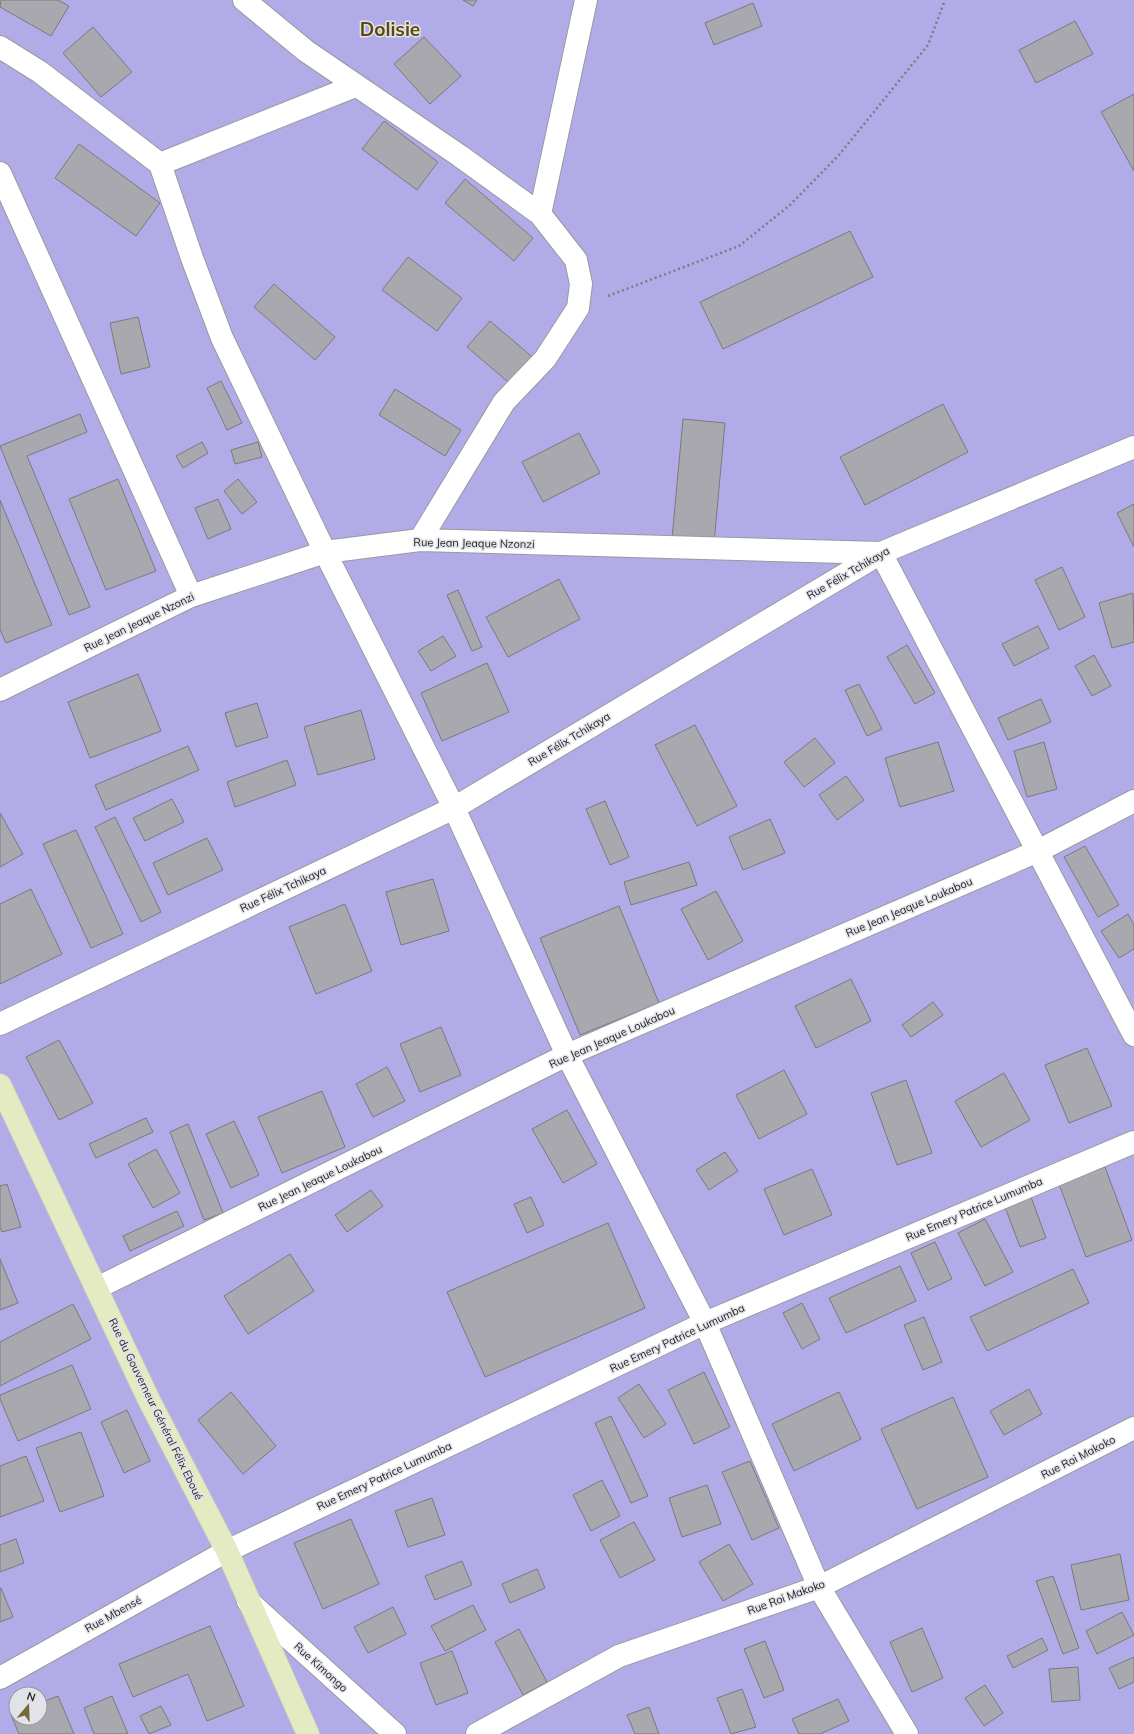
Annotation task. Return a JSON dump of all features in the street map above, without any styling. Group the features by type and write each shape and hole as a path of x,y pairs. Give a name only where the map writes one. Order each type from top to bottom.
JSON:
{"main road":[{"name":"Rue du Gouverneur Général Félix Eboué","path":"0,1085 149,1400 227,1551 308,1734"}],"street":[{"path":"244,0 306,51 460,156 540,214 576,260 581,284 578,308 545,358 504,402 420,540"},
{"path":"540,214 586,0"},
{"path":"0,48 40,72 160,164 192,258 222,338 325,552 454,808 567,1055 705,1323 819,1587 906,1734"},
{"path":"160,164 356,86"},
{"path":"0,172 191,596"},
{"name":"Rue Félix Tchikaya","path":"0,1024 454,808 881,552 1134,448"},
{"name":"Rue Jean Jeaque Nzonzi","path":"0,690 191,596 325,552 420,540 881,552"},
{"path":"881,552 1134,1034"},
{"name":"Rue Jean Jeaque Loukabou","path":"97,1288 567,1055 1038,851 1134,801"},
{"name":"Rue Emery Patrice Lumumba","path":"227,1551 705,1323 1134,1142"},
{"name":"Rue Roi Makoko","path":"477,1734 619,1656 819,1587 1134,1428"},
{"name":"Rue Mbensé","path":"0,1678 227,1551"},
{"name":"Rue Kimongo","path":"248,1601 395,1734"}],"path":[{"path":"578,308 739,246 790,205 839,155 928,45 945,0"}],"shaded area":[{"path":"0,0 1134,0 1134,1734 0,1734"}],"building":[{"path":"1,0 58,0 69,6 51,36 0,7"},
{"path":"463,0 477,0 473,6"},
{"path":"753,3 762,26 714,45 705,23"},
{"path":"1075,21 1093,54 1036,83 1019,50"},
{"path":"93,27 132,72 101,97 63,53"},
{"path":"424,37 461,76 430,104 394,64"},
{"path":"1134,94 1134,171 1101,112"},
{"path":"384,121 438,162 417,190 362,149"},
{"path":"79,144 160,203 136,236 55,178"},
{"path":"465,179 533,238 514,261 445,203"},
{"path":"850,231 873,277 723,349 700,302"},
{"path":"408,257 462,298 437,331 382,290"},
{"path":"274,284 335,337 315,360 254,307"},
{"path":"138,317 150,367 121,374 110,323"},
{"path":"490,321 537,361 514,387 467,347"},
{"path":"221,381 242,423 227,430 207,388"},
{"path":"395,389 461,430 445,456 379,415"},
{"path":"943,404 968,452 865,505 840,457"},
{"path":"80,414 87,432 27,456 90,607 69,615 0,446"},
{"path":"683,419 725,423 714,543 672,539"},
{"path":"579,433 600,473 543,502 522,462"},
{"path":"202,442 208,453 183,468 176,456"},
{"path":"258,442 262,457 235,464 231,450"},
{"path":"118,479 156,571 106,590 69,499"},
{"path":"238,479 257,502 242,514 224,491"},
{"path":"218,499 231,529 208,539 195,508"},
{"path":"0,500 52,625 6,643 0,630"},
{"path":"1134,504 1134,547 1117,513"},
{"path":"1062,567 1085,617 1059,630 1035,580"},
{"path":"559,579 580,619 508,657 486,617"},
{"path":"458,590 482,647 472,651 447,595"},
{"path":"1133,593 1134,642 1112,648 1099,603"},
{"path":"1038,626 1049,648 1014,666 1002,644"},
{"path":"443,636 456,656 431,671 418,651"},
{"path":"907,645 935,693 915,704 887,657"},
{"path":"1094,655 1111,686 1092,696 1075,666"},
{"path":"487,663 509,712 442,741 421,693"},
{"path":"138,674 161,731 90,758 68,702"},
{"path":"859,684 882,729 867,736 845,690"},
{"path":"1041,699 1051,722 1008,740 998,718"},
{"path":"257,703 268,737 236,747 225,713"},
{"path":"361,710 375,759 318,775 304,727"},
{"path":"695,725 737,806 697,826 655,745"},
{"path":"815,738 835,763 804,787 784,762"},
{"path":"938,742 954,791 900,807 885,758"},
{"path":"1044,742 1057,789 1027,797 1014,751"},
{"path":"188,746 199,770 106,810 95,785"},
{"path":"287,760 296,785 235,807 227,782"},
{"path":"846,776 864,800 837,820 819,795"},
{"path":"172,799 184,822 145,841 133,818"},
{"path":"605,801 629,857 610,865 586,809"},
{"path":"0,813 23,854 0,867"},
{"path":"115,817 161,912 141,922 95,827"},
{"path":"770,819 785,853 743,870 729,837"},
{"path":"76,830 123,934 91,948 43,844"},
{"path":"207,838 223,870 168,895 153,863"},
{"path":"1085,846 1119,905 1098,917 1064,857"},
{"path":"689,862 697,885 631,905 624,882"},
{"path":"433,879 449,931 401,945 386,892"},
{"path":"31,889 62,954 0,984 0,904"},
{"path":"716,891 743,941 708,960 681,909"},
{"path":"345,904 372,971 316,994 289,927"},
{"path":"619,906 659,1003 580,1035 540,938"},
{"path":"1128,914 1134,925 1134,949 1119,958 1101,931"},
{"path":"851,979 871,1021 816,1048 795,1006"},
{"path":"933,1002 943,1015 911,1037 902,1025"},
{"path":"441,1027 461,1075 420,1092 400,1044"},
{"path":"59,1040 93,1103 59,1120 26,1057"},
{"path":"1087,1048 1112,1106 1069,1123 1045,1065"},
{"path":"387,1067 405,1101 373,1117 356,1084"},
{"path":"784,1070 807,1114 759,1139 736,1095"},
{"path":"1004,1073 1030,1120 981,1147 955,1101"},
{"path":"906,1080 932,1153 897,1165 871,1093"},
{"path":"322,1091 345,1147 282,1173 258,1117"},
{"path":"567,1110 597,1164 563,1183 532,1129"},
{"path":"146,1118 153,1132 96,1158 89,1144"},
{"path":"234,1121 259,1175 231,1188 206,1134"},
{"path":"188,1124 223,1213 204,1220 170,1132"},
{"path":"156,1149 180,1193 153,1208 128,1164"},
{"path":"725,1152 738,1171 709,1190 696,1170"},
{"path":"1105,1167 1132,1240 1086,1257 1059,1184"},
{"path":"812,1169 832,1215 784,1235 764,1189"},
{"path":"7,1184 21,1227 2,1232 0,1228 0,1186"},
{"path":"371,1190 383,1206 347,1232 335,1215"},
{"path":"531,1197 544,1225 527,1233 514,1204"},
{"path":"1031,1197 1046,1238 1020,1247 1005,1207"},
{"path":"177,1211 184,1226 130,1251 123,1236"},
{"path":"985,1219 1013,1272 985,1286 958,1233"},
{"path":"608,1223 645,1308 485,1377 447,1292"},
{"path":"935,1242 952,1279 928,1290 911,1253"},
{"path":"290,1254 314,1291 248,1334 224,1296"},
{"path":"0,1259 18,1303 0,1310"},
{"path":"900,1266 916,1301 846,1333 829,1298"},
{"path":"1073,1269 1089,1303 987,1351 970,1317"},
{"path":"802,1303 820,1339 802,1349 783,1313"},
{"path":"73,1304 91,1339 0,1386 0,1342"},
{"path":"924,1317 942,1362 923,1370 904,1325"},
{"path":"72,1365 91,1409 18,1441 0,1399 0,1395"},
{"path":"704,1372 730,1427 694,1444 668,1390"},
{"path":"639,1384 666,1424 644,1438 618,1398"},
{"path":"1029,1389 1042,1414 1004,1435 990,1411"},
{"path":"231,1392 276,1446 243,1474 198,1420"},
{"path":"839,1392 861,1439 794,1471 772,1424"},
{"path":"953,1397 988,1477 917,1509 881,1429"},
{"path":"127,1410 150,1461 124,1473 101,1422"},
{"path":"611,1416 648,1496 631,1503 595,1423"},
{"path":"81,1432 104,1496 60,1512 36,1448"},
{"path":"26,1456 44,1501 0,1517 0,1466"},
{"path":"750,1461 779,1528 752,1540 722,1472"},
{"path":"602,1480 620,1516 591,1531 573,1495"},
{"path":"707,1485 721,1524 682,1537 669,1498"},
{"path":"432,1498 445,1535 408,1547 395,1511"},
{"path":"351,1519 379,1584 323,1609 294,1543"},
{"path":"634,1522 655,1560 620,1578 600,1540"},
{"path":"16,1539 24,1563 0,1572 0,1545"},
{"path":"729,1544 753,1584 723,1601 699,1562"},
{"path":"1120,1554 1129,1600 1081,1610 1071,1565"},
{"path":"462,1561 472,1585 435,1600 425,1576"},
{"path":"537,1569 545,1588 510,1603 502,1584"},
{"path":"1053,1576 1079,1648 1063,1654 1036,1581"},
{"path":"0,1588 13,1617 0,1622"},
{"path":"473,1605 486,1630 445,1651 431,1626"},
{"path":"393,1607 406,1634 368,1653 354,1627"},
{"path":"1122,1612 1134,1635 1097,1654 1086,1631"},
{"path":"210,1626 244,1706 207,1721 188,1674 133,1697 119,1664"},
{"path":"922,1628 943,1678 912,1692 890,1642"},
{"path":"519,1629 547,1682 523,1695 495,1642"},
{"path":"1042,1638 1048,1650 1013,1668 1007,1656"},
{"path":"765,1641 784,1690 764,1698 744,1649"},
{"path":"452,1651 468,1693 436,1705 420,1663"},
{"path":"1134,1657 1134,1682 1119,1689 1109,1668"},
{"path":"1078,1667 1080,1700 1052,1702 1049,1669"},
{"path":"985,1685 1003,1713 984,1726 965,1698"},
{"path":"742,1689 756,1727 731,1734 717,1698"},
{"path":"58,1696 74,1734 19,1734 16,1726 48,1726 48,1700"},
{"path":"112,1696 128,1734 94,1734 84,1708"},
{"path":"838,1699 849,1721 820,1734 799,1734 792,1719"},
{"path":"161,1706 171,1725 149,1734 140,1716"},
{"path":"649,1707 659,1734 635,1734 627,1715"}],"district":[{"name":"Dolisie","path":"390,29"}]}
